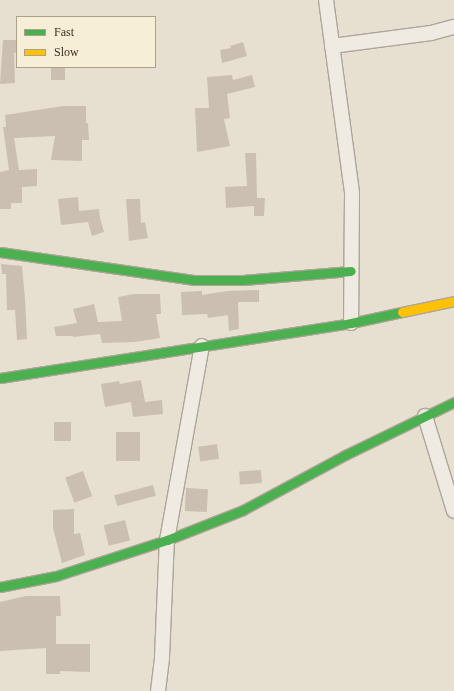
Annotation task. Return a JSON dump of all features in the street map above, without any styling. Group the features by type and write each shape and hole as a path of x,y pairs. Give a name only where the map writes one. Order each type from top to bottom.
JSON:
{"street":[{"path":"326,0 352,193 351,323"},
{"path":"332,46 431,33 454,26"},
{"path":"0,252 195,280 242,280 351,271"},
{"path":"0,378 351,323 454,301"},
{"path":"158,691 162,657 167,540 202,346"},
{"path":"0,587 56,576 167,540 242,510 345,455 454,402"},
{"path":"425,416 454,511"}],"building":[{"path":"3,40 16,40 16,53 14,53 15,83 0,84"},
{"path":"243,42 247,56 222,63 220,50 231,48 230,46"},
{"path":"51,68 65,68 65,80 51,80"},
{"path":"232,75 233,80 252,75 255,87 227,94 230,118 224,119 230,146 197,152 195,108 209,108 207,77"},
{"path":"63,106 86,106 86,123 88,123 89,140 82,140 82,161 51,160 55,136 14,138 19,170 37,169 37,186 22,187 22,203 11,203 11,209 0,209 0,172 9,170 3,127 6,127 5,115"},
{"path":"245,153 256,153 257,198 265,198 264,216 254,216 254,206 226,208 225,187 247,186"},
{"path":"78,197 79,211 99,209 104,232 92,236 88,222 61,225 58,199"},
{"path":"126,199 140,199 141,223 145,222 148,238 129,241"},
{"path":"1,264 22,266 27,339 17,340 15,310 7,310 6,274 2,274"},
{"path":"259,290 259,302 238,302 239,329 229,331 228,315 208,318 207,314 182,315 181,292 202,291 202,295 227,291"},
{"path":"134,294 160,294 161,314 156,314 160,338 135,342 102,343 100,334 73,337 56,336 54,327 77,323 73,309 94,304 98,322 122,321 118,297"},
{"path":"141,380 145,402 162,400 163,414 133,417 131,402 105,407 101,384 119,381 120,384"},
{"path":"54,422 71,422 71,441 54,441"},
{"path":"116,432 140,432 140,461 116,461"},
{"path":"217,444 219,459 200,461 198,447"},
{"path":"261,470 262,483 240,485 239,472"},
{"path":"83,471 92,496 74,503 65,477"},
{"path":"153,485 156,496 117,506 114,495"},
{"path":"186,488 208,489 207,512 185,511"},
{"path":"74,509 74,534 80,533 85,555 62,563 53,528 53,510"},
{"path":"125,520 130,540 109,546 104,525"},
{"path":"26,596 60,596 61,616 56,616 56,644 90,644 90,672 60,671 60,674 46,674 46,648 0,651 0,602"}],"traffic: fast":[{"path":"0,252 195,280 243,280 351,271"},
{"path":"0,378 351,323 402,312"},
{"path":"0,587 56,576 167,540 243,510 345,455 454,402"}],"traffic: slow":[{"path":"402,312 454,301"}]}
